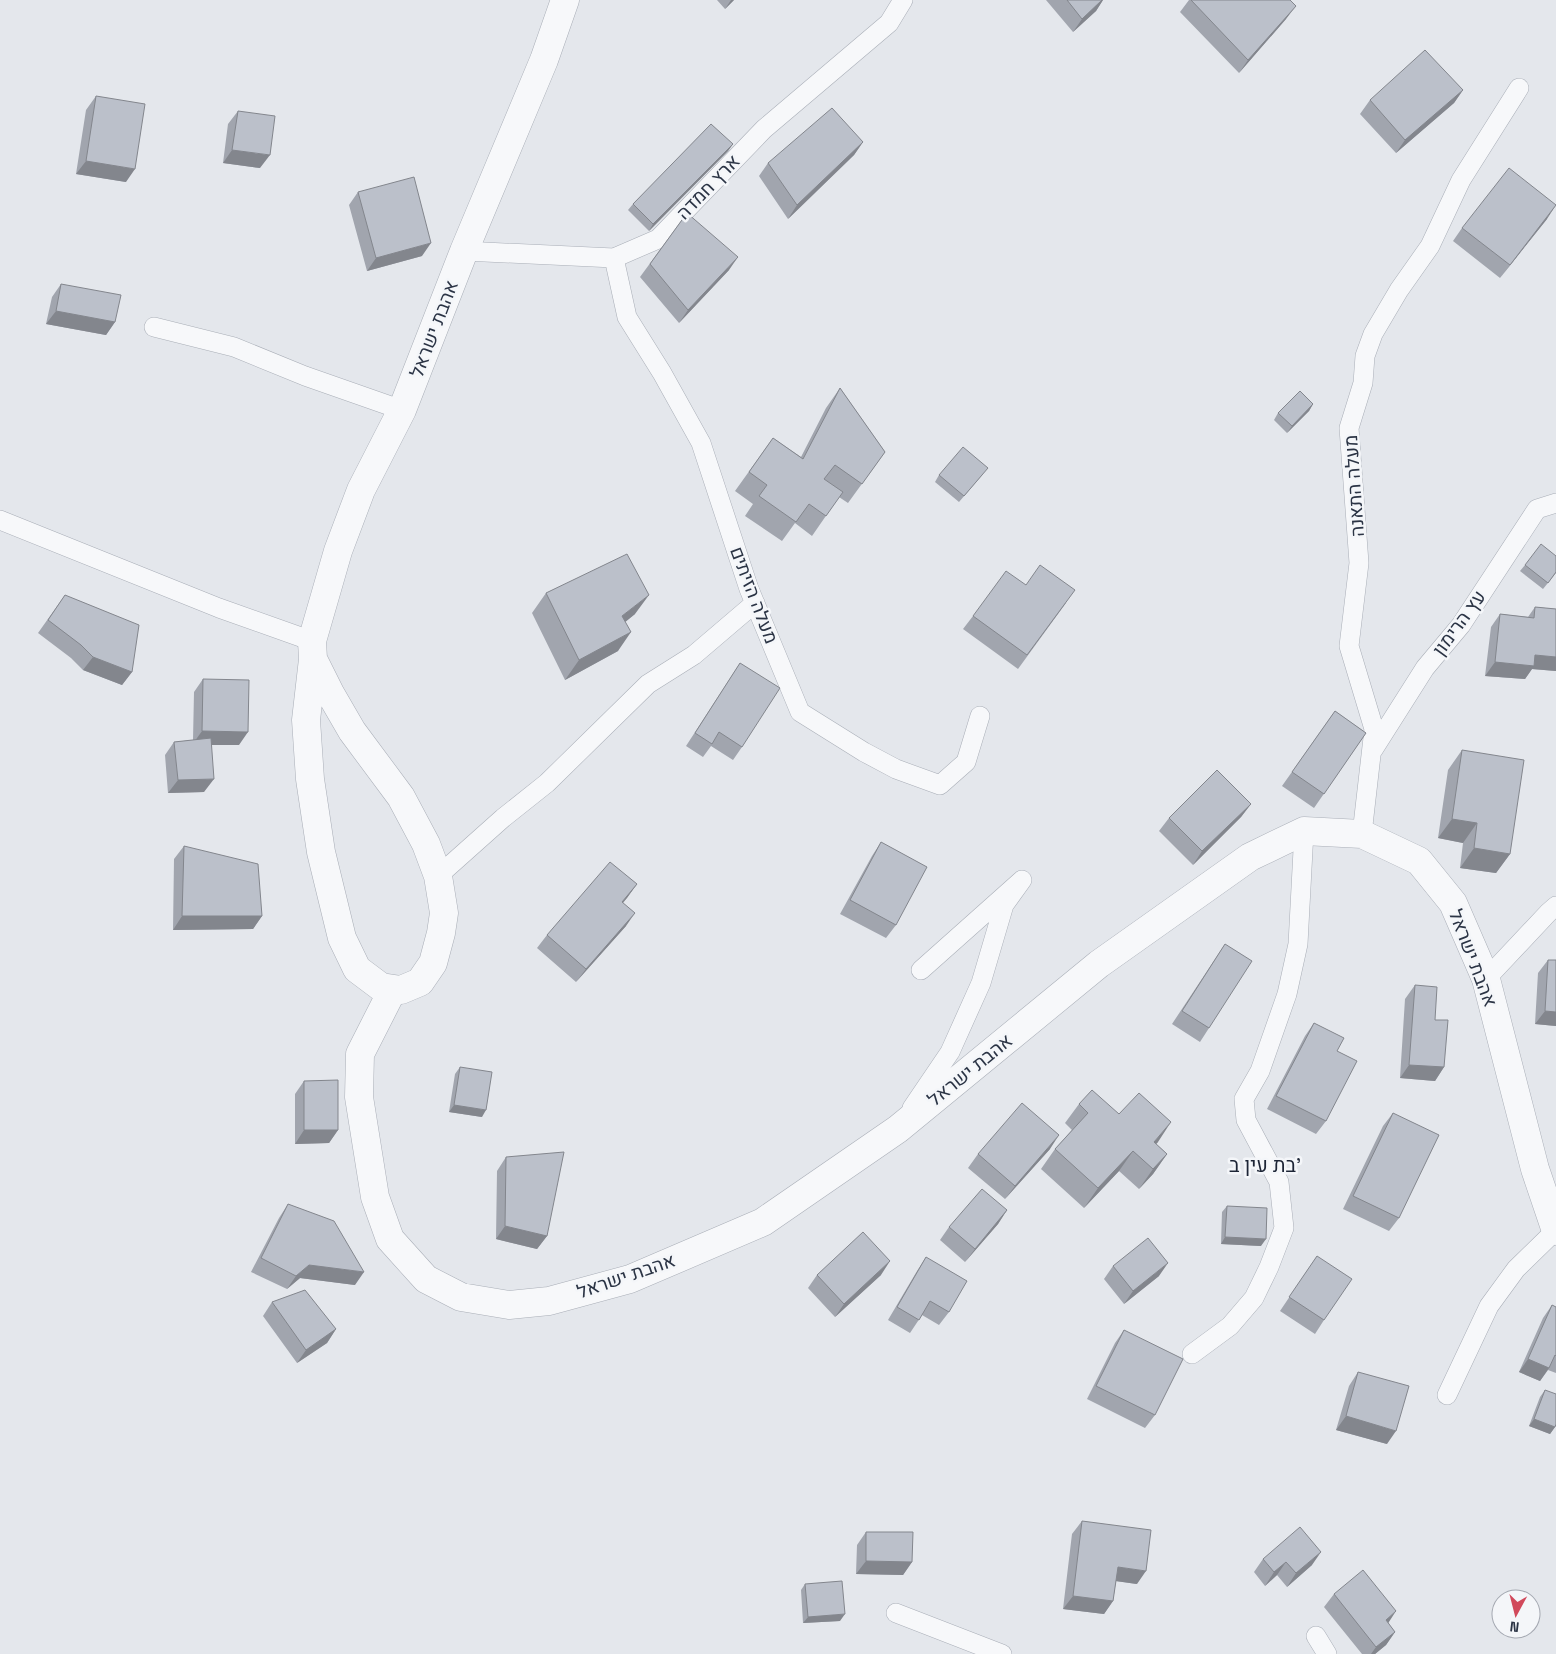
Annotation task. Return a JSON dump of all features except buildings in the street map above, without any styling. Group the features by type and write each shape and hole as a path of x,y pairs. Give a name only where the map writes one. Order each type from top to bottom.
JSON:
{"street":[{"name":"אהבת ישראל","path":"564,0 544,60 464,251 402,410 361,490 338,550 312,650 306,720 310,779 321,852 342,938 357,969 381,987 393,989 360,1054 359,1098 375,1197 390,1239 426,1279 461,1297 509,1305 549,1301 630,1279 763,1222 898,1129 1099,964 1250,857 1304,831 1362,834 1419,862 1452,903 1486,979 1535,1169 1556,1231"},
{"path":"312,650 330,693 352,731 401,797 426,844 438,876 444,913 433,962 420,982 401,990 393,989"}],"lane":[{"name":"ארץ חמדה","path":"464,251 614,258 658,239 764,129 889,23 902,0"},
{"name":"מעלה התאנה","path":"1362,834 1374,729 1349,646 1359,563 1349,428 1362,383 1365,356 1378,327 1399,290 1430,246 1460,180 1520,88"},
{"name":"מעלה הזיתים","path":"614,258 627,317 662,373 701,443 749,589 800,712 864,752 896,769 940,785 966,762 980,716"},
{"path":"154,326 234,347 305,376 402,410"},
{"name":"עץ הרימון","path":"1371,754 1425,668 1461,625 1537,509 1556,488"},
{"path":"1537,509 1556,504"},
{"path":"0,520 219,608 312,650"},
{"path":"438,876 503,818 547,783 648,684 694,655 755,603"},
{"path":"1192,1354 1230,1326 1254,1298 1269,1267 1284,1228 1279,1182 1246,1120 1244,1099 1260,1071 1288,994 1298,944 1304,831"},
{"path":"898,1129 950,1052 981,983 1004,905 1022,880 921,970"},
{"path":"1486,979 1556,906"},
{"path":"1447,1395 1489,1306 1516,1269 1556,1231"},
{"path":"896,1613 1002,1654"},
{"path":"1316,1636 1326,1654"}],"district":[{"name":"בת עין ב'","path":"1265,1165"}]}
